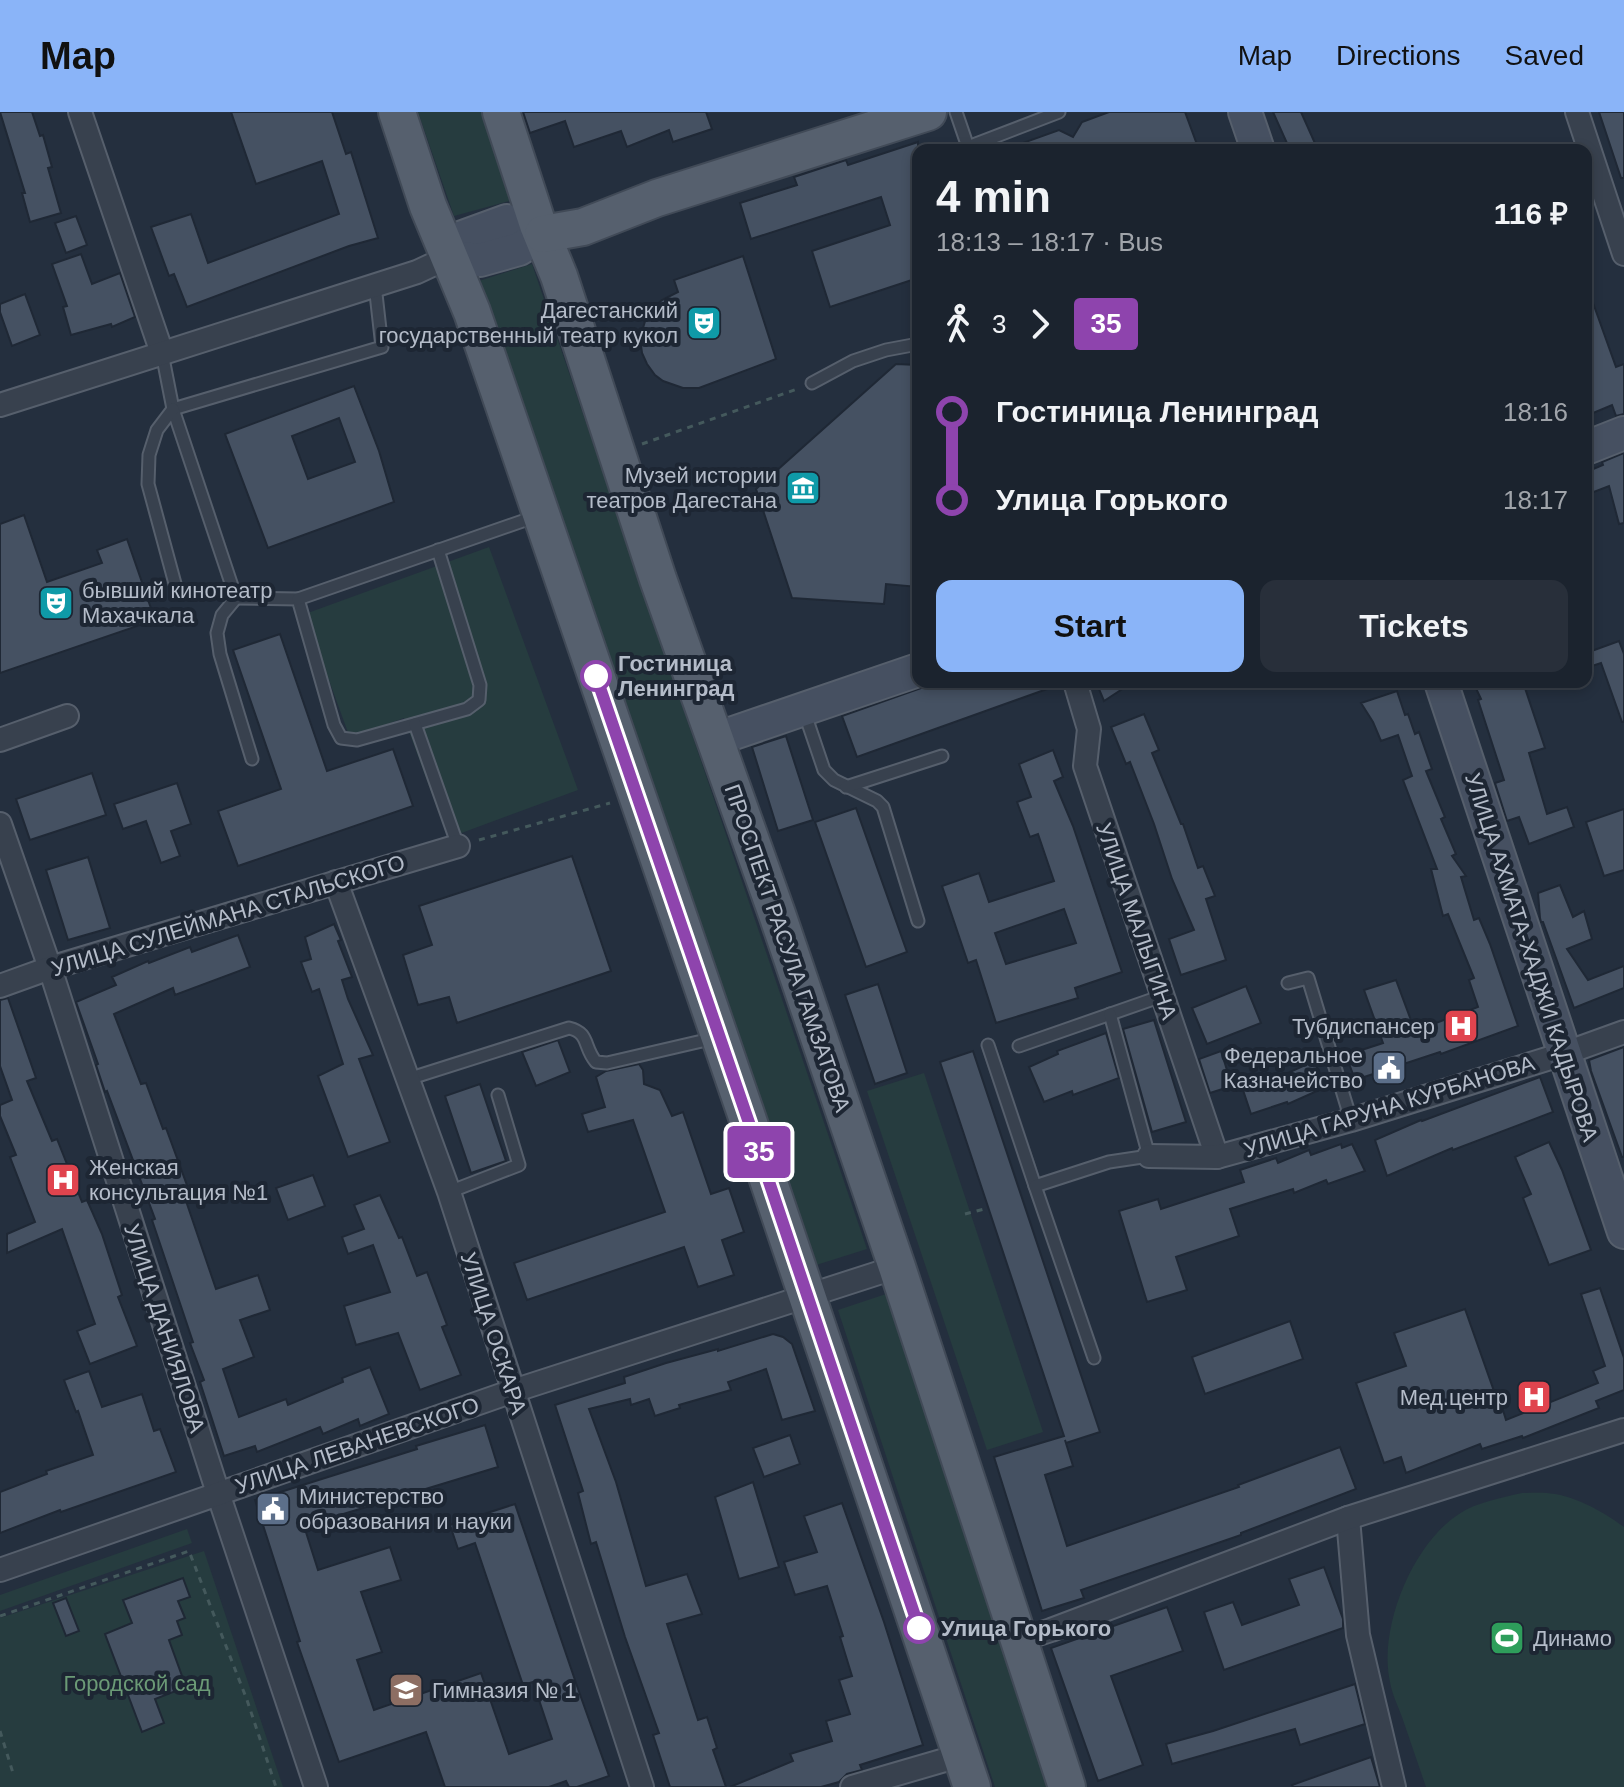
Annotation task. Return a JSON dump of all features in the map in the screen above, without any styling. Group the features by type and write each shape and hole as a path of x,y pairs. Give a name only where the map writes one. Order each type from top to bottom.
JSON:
{"main road":[{"path":"397,112 428,206 472,312 967,1771"},
{"name":"ПРОСПЕКТ РАСУЛА ГАМЗАТОВА","path":"501,112 540,230 559,276 658,579 717,741 897,1267 1067,1787"},
{"path":"449,257 480,260 519,249 540,230 583,227 871,117 928,112"},
{"path":"1245,112 1256,144"},
{"path":"1592,448 1624,436"},
{"path":"717,741 912,674"},
{"path":"717,741 805,714 912,674"},
{"name":"УЛИЦА АХМАТА-ХАДЖИ КАДЫРОВА","path":"1443,688 1624,1232"}],"street":[{"path":"80,112 162,353"},
{"path":"1577,112 1588,144"},
{"path":"1592,157 1624,254"},
{"path":"0,405 417,272 449,257"},
{"name":"УЛИЦА МАЛЫГИНА","path":"1077,688 1089,729 1085,766 1217,1157"},
{"path":"0,740 67,716"},
{"name":"УЛИЦА ДАНИЯЛОВА","path":"0,824 50,968 316,1787"},
{"name":"УЛИЦА СУЛЕЙМАНА СТАЛЬСКОГО","path":"0,986 50,968 458,846"},
{"name":"УЛИЦА ОСКАРА","path":"336,882 449,1192 642,1787"},
{"name":"УЛИЦА ГАРУНА КУРБАНОВА","path":"1149,1156 1217,1157 1351,1120 1624,1032"},
{"name":"УЛИЦА ЛЕВАНЕВСКОГО","path":"0,1570 513,1391 897,1267"},
{"path":"1017,1641 1348,1518 1624,1430"},
{"path":"1348,1518 1358,1635 1394,1787"},
{"path":"852,1787 967,1771"}],"lane":[{"path":"956,112 967,144"},
{"path":"976,144 1059,112"},
{"path":"177,591 148,484 149,455 157,430 173,409 382,347 375,285"},
{"path":"812,383 853,361 912,345"},
{"path":"162,353 173,409 236,598"},
{"path":"236,598 298,599 541,515"},
{"path":"298,599 334,725 341,738 357,740 467,709 479,700 480,685 438,550"},
{"path":"236,598 222,615 217,633 220,654 252,759"},
{"path":"805,714 824,770 834,780 883,807 918,921"},
{"path":"415,724 458,846"},
{"path":"846,787 942,756"},
{"path":"1288,983 1308,978 1351,1120"},
{"path":"1019,1046 1162,996"},
{"path":"1035,1186 1109,1162 1149,1156 1110,1014"},
{"path":"408,1079 569,1028 580,1030 589,1054 596,1062 607,1063 719,1037"},
{"path":"988,1045 1094,1358"},
{"path":"449,1192 519,1165 498,1095"}],"path":[{"path":"618,453 812,383"},
{"path":"458,846 637,795"},
{"path":"965,1214 988,1208"},
{"path":"0,1616 189,1551 247,1700 276,1787"},
{"path":"0,1731 13,1773"}],"green space":[{"path":"418,112 484,112 513,200 454,216"},
{"path":"532,264 867,1249 813,1266 479,281"},
{"path":"489,547 578,790 448,838 404,718 350,738 305,614"},
{"path":"924,1073 1043,1432 987,1450 867,1091"},
{"path":"889,1293 1051,1787 995,1787 838,1310"},
{"name":"Динамо","path":"1522,1493 1551,1493 1573,1499 1600,1511 1624,1527 1624,1787 1426,1787 1394,1695 1388,1661 1389,1638 1402,1589 1413,1566 1442,1528 1459,1514 1481,1503"},
{"path":"187,1529 192,1543 0,1611 0,1595"},
{"name":"Городской сад","path":"204,1551 283,1787 0,1787 0,1618"}],"building":[{"path":"0,112 32,112 40,136 43,135 52,167 48,168 61,213 30,222 22,193 25,193"},
{"path":"231,112 332,112 346,154 351,152 378,238 187,307 174,274 169,276 151,227 191,214 208,263 339,214 322,161 256,184"},
{"path":"523,112 706,112 712,129 673,142 669,130 627,147 621,131 574,147 565,121 530,133"},
{"path":"1109,112 1185,112 1197,144 1020,144 1059,130 1073,137 1082,122"},
{"path":"1273,112 1301,112 1315,144 1287,144"},
{"path":"1599,112 1624,112 1624,178 1621,178"},
{"path":"918,142 912,144 912,280 830,307 812,251 890,225 881,197 751,239 740,203 797,185 794,177 846,160 848,165"},
{"path":"76,216 87,245 66,253 55,223"},
{"path":"81,254 92,284 120,273 135,317 112,327 111,324 71,335 63,307 67,306 52,264"},
{"name":"Дагестанский государственный театр кукол","path":"743,256 776,359 699,388 683,388 663,381 655,375 642,353 640,338 651,310 678,292 674,280"},
{"path":"25,294 40,335 12,346 0,304"},
{"path":"1592,300 1616,367 1624,364 1624,414 1616,416 1612,405 1592,413"},
{"path":"896,364 912,365 912,586 886,584 884,604 792,598 756,489"},
{"path":"354,386 379,451 394,502 268,548 225,434","holes":["339,418 355,462 308,479 292,436"]},
{"path":"1624,453 1624,523 1619,524 1609,486 1592,493 1592,470 1603,465 1602,462"},
{"path":"24,515 47,582 102,563 97,550 127,539 155,620 0,673 0,524"},
{"path":"280,634 327,771 393,749 413,806 238,866 218,811 281,789 233,650"},
{"path":"1619,641 1624,654 1624,722 1601,663 1592,666 1592,651"},
{"path":"921,688 1050,688 857,757 842,716"},
{"path":"1099,688 1124,688 1104,701"},
{"path":"1476,688 1525,688 1545,748 1529,753 1547,814 1567,807 1574,827 1529,844 1519,817 1507,821 1495,783 1504,780 1478,700 1481,699"},
{"path":"1397,691 1415,734 1419,732 1432,769 1426,771 1456,854 1452,856 1466,876 1461,877 1474,920 1479,918 1490,944 1518,1026 1355,1080 1346,1055 1383,1043 1364,990 1396,980 1415,1031 1478,1007 1469,980 1474,978 1448,914 1443,916 1431,869 1437,869 1403,780 1412,776 1398,735 1381,741 1361,703"},
{"path":"1144,714 1159,750 1152,753 1183,824 1198,868 1203,866 1215,896 1206,899 1226,960 1181,975 1169,939 1194,930 1172,879 1130,762 1126,764 1111,727"},
{"path":"786,736 813,820 778,831 752,747"},
{"path":"1053,750 1063,777 1054,781 1073,826 1122,972 1075,988 1078,998 996,1023 976,960 968,963 942,886 979,873 989,902 1054,881 1038,834 1030,837 1017,802 1031,797 1019,764","holes":["1064,909 1076,943 1006,964 995,933"]},
{"path":"92,773 106,815 30,840 16,799"},
{"path":"177,783 191,824 171,831 180,856 161,863 146,821 123,829 114,804"},
{"path":"856,808 907,952 866,967 815,822"},
{"path":"1624,809 1624,870 1604,876 1586,822"},
{"path":"572,856 611,971 457,1023 449,997 418,1005 403,955 432,945 419,906"},
{"path":"88,857 110,928 68,940 46,870"},
{"path":"1560,885 1573,917 1584,911 1592,939 1567,949 1588,980 1624,966 1624,988 1574,1008 1540,918 1538,893"},
{"path":"334,924 352,977 342,980 373,1055 359,1059 390,1142 348,1157 318,1076 343,1064 319,989 312,992 301,962 311,959 305,937"},
{"path":"238,935 250,967 175,995 173,988 114,1014 141,1084 146,1083 163,1129 166,1128 192,1199 186,1201 216,1289 258,1275 270,1310 240,1320 254,1357 223,1369 239,1417 286,1399 288,1405 370,1367 389,1414 360,1426 358,1419 323,1434 320,1427 257,1452 255,1446 224,1456 200,1382 204,1380 190,1343 193,1342 152,1220 155,1219 105,1092 76,1002 116,985 112,977 148,961 190,947 192,952"},
{"path":"878,984 907,1073 875,1084 845,995"},
{"path":"1246,986 1261,1023 1207,1044 1192,1008"},
{"path":"8,998 36,1078 27,1081 52,1141 57,1139 82,1202 87,1200 102,1234 122,1295 118,1297 137,1346 90,1364 77,1331 95,1324 62,1229 7,1253 7,1234 35,1222 10,1157 16,1155 0,1116 0,1105 12,1100 0,1066 0,1000"},
{"path":"1154,1020 1186,1122 1152,1132 1123,1029"},
{"path":"1106,1033 1119,1078 1044,1102 1029,1067 1058,1054 1057,1051"},
{"path":"558,1040 570,1072 536,1086 522,1052"},
{"path":"1624,1047 1624,1157 1622,1157 1589,1060"},
{"path":"973,1051 1100,1432 1066,1443 1065,1440 1073,1466 1045,1475 1067,1546 1239,1487 1340,1447 1356,1489 1241,1535 1081,1590 1084,1598 1042,1611 994,1457 1064,1436 940,1062"},
{"path":"1221,1051 1232,1086 1210,1093 1199,1059"},
{"path":"1314,1061 1326,1087 1288,1104 1251,1114 1241,1084 1264,1076 1266,1083"},
{"path":"639,1064 643,1070 644,1084 660,1090 672,1116 683,1112 711,1194 729,1188 744,1232 722,1240 734,1275 698,1287 684,1247 527,1300 514,1263 665,1212 633,1120 588,1132 582,1114 605,1107 596,1077 606,1071"},
{"path":"1540,1077 1553,1112 1452,1148 1387,1176 1375,1140"},
{"path":"480,1084 506,1161 471,1173 445,1096"},
{"path":"1549,1142 1591,1250 1549,1265 1523,1198 1531,1194 1515,1157"},
{"path":"1341,1144 1342,1148 1352,1144 1365,1171 1328,1184 1326,1180 1294,1193 1293,1189 1230,1209 1239,1236 1176,1257 1187,1290 1147,1302 1119,1211 1158,1199 1161,1209 1244,1182 1240,1170 1276,1158 1278,1163 1309,1150 1311,1155"},
{"path":"313,1175 325,1206 288,1220 276,1188"},
{"path":"380,1195 399,1238 402,1237 417,1276 427,1272 447,1325 442,1327 461,1375 420,1390 398,1333 356,1345 344,1306 390,1292 373,1245 348,1254 342,1237 364,1229 354,1205"},
{"path":"1600,1288 1624,1358 1624,1390 1596,1401 1599,1408 1523,1438 1482,1449 1480,1444 1406,1473 1401,1457 1384,1463 1356,1383 1406,1366 1394,1333 1465,1309 1506,1420 1598,1383 1593,1371 1605,1366 1581,1294"},
{"path":"1290,1321 1303,1359 1205,1394 1192,1357"},
{"path":"773,1334 792,1344 815,1411 782,1420 766,1369 728,1382 731,1390 679,1405 680,1408 655,1416 649,1399 631,1405 630,1399 589,1409 616,1482 646,1586 687,1574 702,1614 667,1624 698,1720 707,1717 717,1748 713,1750 726,1787 670,1787 653,1735 659,1733 596,1542 591,1544 578,1493 583,1491 555,1405 625,1383 624,1377 666,1363"},
{"path":"89,1371 102,1407 142,1394 154,1431 160,1429 176,1472 0,1533 0,1492 47,1474 46,1471 93,1455 64,1380"},
{"path":"485,1425 498,1467 304,1526 318,1570 390,1547 401,1580 361,1592 382,1652 357,1660 374,1710 481,1673 509,1754 552,1739 533,1682 523,1685 475,1543 458,1549 450,1525 515,1504 609,1776 577,1787 569,1787 566,1781 549,1787 445,1787 426,1732 339,1762 297,1642 300,1641 255,1500"},
{"path":"790,1435 800,1464 764,1477 753,1448"},
{"path":"753,1482 779,1567 739,1579 715,1497"},
{"path":"842,1503 923,1745 860,1765 862,1770 821,1787 730,1787 793,1761 790,1754 832,1741 826,1721 850,1714 839,1680 852,1676 827,1586 795,1595 784,1562 817,1552 804,1516"},
{"path":"1324,1567 1343,1619 1343,1628 1224,1670 1204,1612 1233,1602 1242,1625 1299,1605 1289,1579"},
{"path":"183,1578 190,1597 178,1601 185,1618 177,1621 182,1635 169,1640 186,1687 155,1699 164,1723 142,1732 105,1634 132,1623 123,1600"},
{"path":"66,1598 79,1631 66,1636 53,1603"},
{"path":"1167,1607 1183,1651 1111,1676 1143,1765 1098,1781 1051,1648"},
{"path":"1355,1684 1365,1724 1300,1745 1295,1729 1172,1764 1166,1744"},
{"path":"1371,1757 1380,1787 1292,1785"}],"bus line":[{"name":"35","path":"596,676 919,1628"}],"place":[{"name":"Дагестанский государственный театр кукол","path":"704,323"},
{"name":"Музей истории театров Дагестана","path":"803,488"},
{"name":"бывший кинотеатр Махачкала","path":"56,603"},
{"name":"Гостиница Ленинград","path":"596,676"},
{"name":"Тубдиспансер","path":"1461,1026"},
{"name":"Федеральное Казначейство","path":"1389,1068"},
{"name":"Женская консультация №1","path":"63,1180"},
{"name":"Мед.центр","path":"1534,1397"},
{"name":"Министерство образования и науки","path":"273,1509"},
{"name":"Улица Горького","path":"919,1628"},
{"name":"Динамо","path":"1507,1638"},
{"name":"Гимназия № 1","path":"406,1690"}]}
